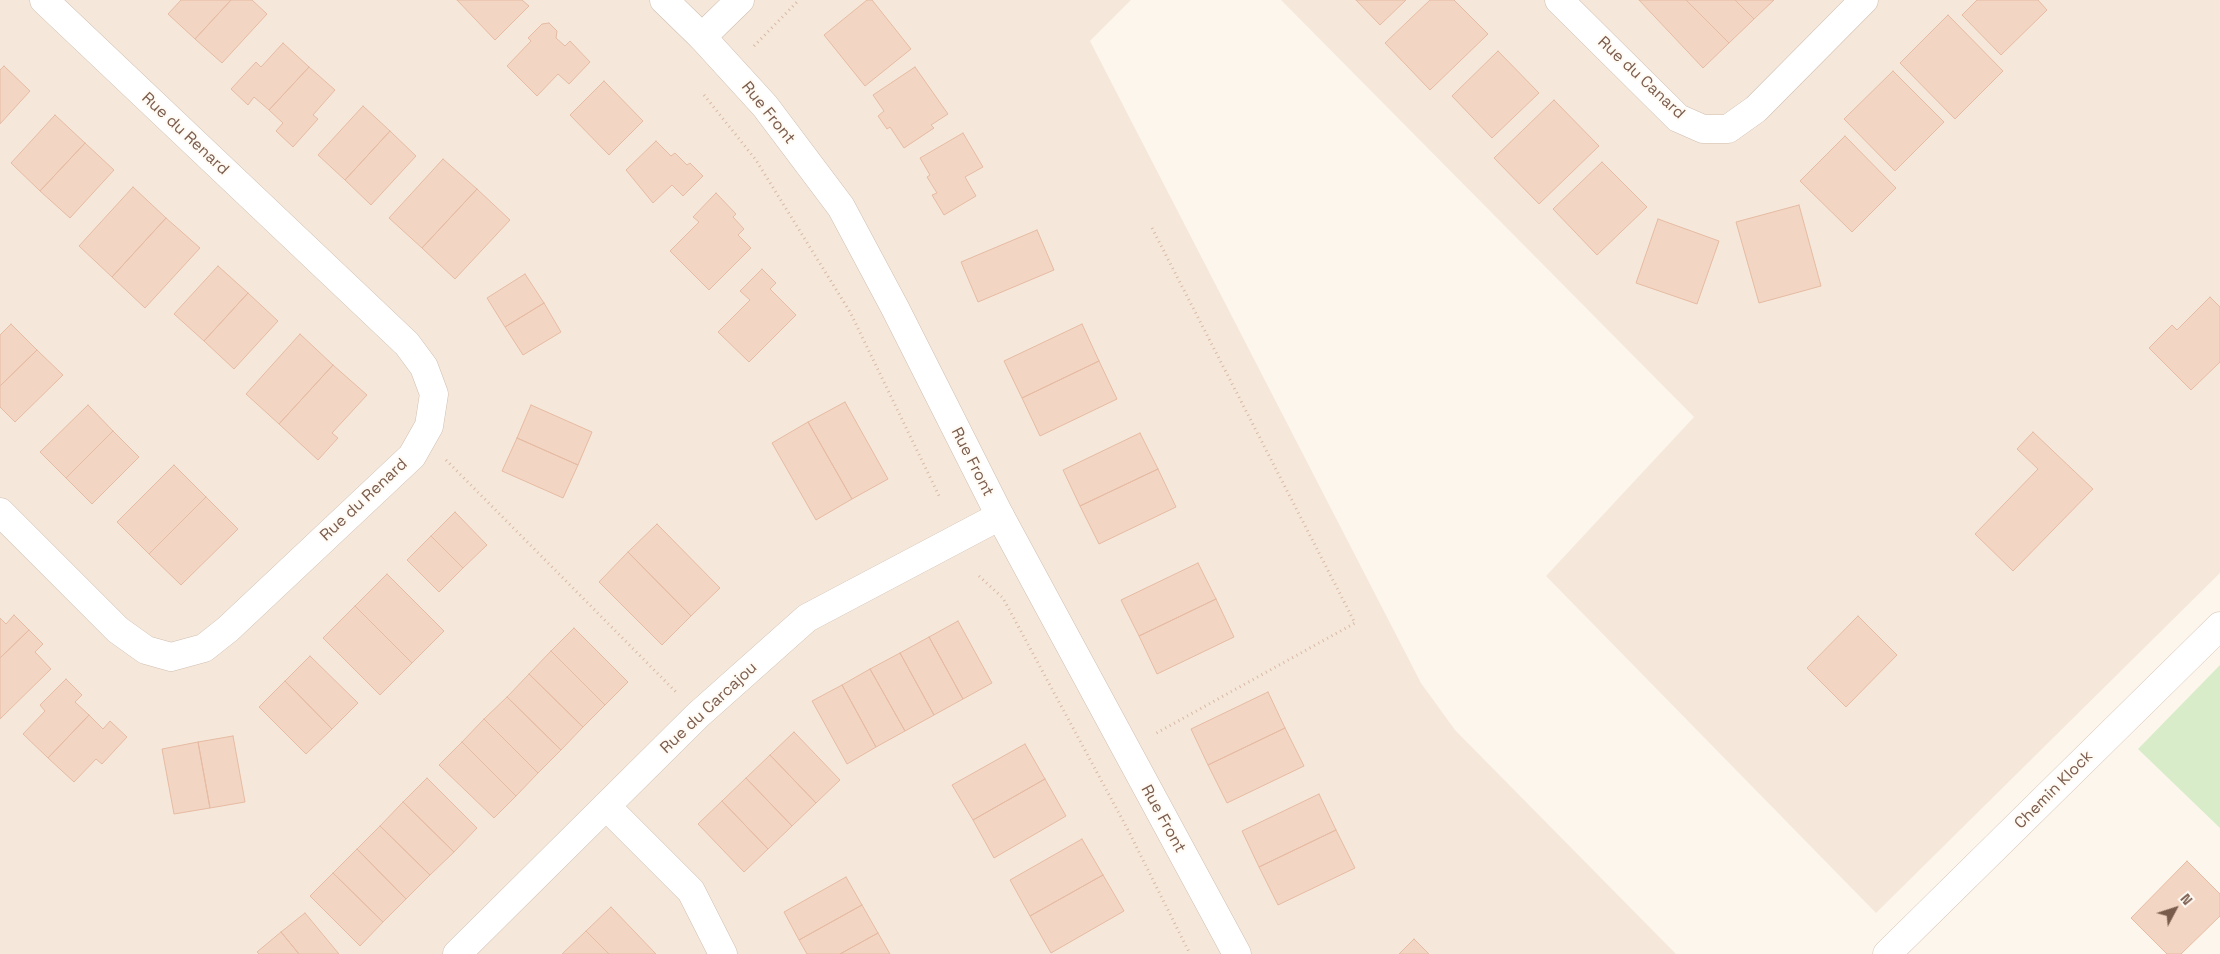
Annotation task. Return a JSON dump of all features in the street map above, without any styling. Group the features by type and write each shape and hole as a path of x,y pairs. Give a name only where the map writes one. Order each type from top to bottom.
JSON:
{"street":[{"name":"Rue du Renard","path":"0,512 118,630 146,650 171,657 204,648 228,629 412,456 429,426 434,394 424,367 407,344 44,0"},
{"name":"Rue Front","path":"664,0 702,37 765,106 840,207 895,308 1000,516 1236,954"},
{"path":"702,37 740,0"},
{"name":"Rue du Canard","path":"1559,0 1678,118 1703,129 1711,129 1728,128 1756,109 1864,0"},
{"name":"Rue du Carcajou","path":"458,954 698,715 807,618 1000,516"},
{"name":"Chemin Klock","path":"1888,954 2220,626"},
{"path":"606,806 691,891 723,954"}],"path":[{"path":"750,50 799,0"},
{"path":"704,95 756,160 850,312 940,498"},
{"path":"1126,750 1355,623 1152,228"},
{"path":"423,436 698,715"},
{"path":"979,576 1004,598 1128,830 1190,954"}],"shaded area":[{"path":"0,0 1131,0 1090,41 1421,683 1455,730 1676,954 0,954"},
{"path":"1281,0 2220,0 2220,573 1876,913 1546,576 1694,417"}],"green space":[{"path":"2220,665 2220,828 2138,749"}],"building":[{"path":"181,0 231,0 195,39 168,14"},
{"path":"231,0 252,0 267,14 222,63 195,39"},
{"path":"457,0 522,0 529,6 495,40"},
{"path":"867,0 872,0 911,49 865,86 824,35"},
{"path":"1356,0 1406,0 1380,25"},
{"path":"1430,0 1454,0 1488,34 1430,90 1385,43"},
{"path":"1639,0 1686,0 1729,43 1703,68"},
{"path":"1686,0 1735,0 1754,19 1729,43"},
{"path":"1735,0 1774,0 1754,19"},
{"path":"1977,0 2038,0 2047,10 2001,55 1962,15"},
{"path":"1948,15 2003,71 1955,119 1900,63"},
{"path":"549,23 557,31 556,38 565,46 570,41 590,62 569,84 558,74 537,96 507,66 531,41 528,38 542,24"},
{"path":"283,43 309,67 269,110 254,97 248,105 231,89 256,62 261,67"},
{"path":"1498,51 1539,93 1492,138 1452,96"},
{"path":"4,66 30,91 0,124 0,70"},
{"path":"309,67 335,90 313,115 318,119 293,147 276,131 283,123 269,110"},
{"path":"915,67 948,114 931,125 934,128 904,148 890,127 887,129 878,116 884,111 873,95"},
{"path":"1893,71 1944,122 1895,171 1844,119"},
{"path":"604,81 643,121 609,155 570,115"},
{"path":"1554,100 1599,146 1539,204 1494,158"},
{"path":"363,106 390,131 345,180 318,155"},
{"path":"55,115 85,143 40,191 11,163"},
{"path":"390,131 416,156 371,205 345,180"},
{"path":"963,133 983,167 965,177 976,196 944,215 932,195 937,193 927,177 930,175 920,158"},
{"path":"1845,136 1896,188 1852,232 1800,181"},
{"path":"656,141 671,156 675,153 687,165 690,163 703,176 683,196 672,185 653,203 626,170"},
{"path":"85,143 114,170 70,218 40,191"},
{"path":"443,159 477,189 422,248 389,218"},
{"path":"1602,162 1647,207 1597,255 1553,209"},
{"path":"133,187 166,218 112,277 79,246"},
{"path":"477,189 510,220 455,279 422,248"},
{"path":"716,193 736,214 733,217 744,229 738,235 751,248 709,290 670,251 699,222 693,217"},
{"path":"1799,205 1821,286 1759,303 1736,222"},
{"path":"166,218 200,248 145,308 112,277"},
{"path":"1658,219 1719,241 1697,304 1636,283"},
{"path":"1037,230 1054,270 978,302 961,262"},
{"path":"218,266 248,293 204,341 174,314"},
{"path":"762,269 776,283 770,289 796,315 749,362 718,332 750,300 740,291"},
{"path":"525,274 544,303 505,327 487,298"},
{"path":"248,293 278,321 234,369 204,341"},
{"path":"2210,297 2220,307 2220,362 2191,390 2149,348 2172,325 2177,330"},
{"path":"544,303 561,332 523,355 505,327"},
{"path":"11,324 37,350 0,386 0,335"},
{"path":"1082,324 1099,361 1022,398 1004,361"},
{"path":"300,334 333,365 279,424 246,394"},
{"path":"37,350 63,375 15,422 0,407 0,386"},
{"path":"1099,361 1117,399 1040,436 1022,398"},
{"path":"333,365 367,395 332,433 338,438 318,460 279,424"},
{"path":"845,402 888,479 852,499 808,422"},
{"path":"88,405 113,431 66,478 40,452"},
{"path":"531,405 592,432 578,465 517,438"},
{"path":"808,422 852,499 816,520 772,443"},
{"path":"113,431 139,457 92,504 66,478"},
{"path":"2033,432 2093,489 2013,571 1975,534 2038,469 2017,449"},
{"path":"1140,433 1158,469 1080,506 1063,470"},
{"path":"517,438 578,465 563,498 502,471"},
{"path":"174,465 206,497 149,554 117,522"},
{"path":"1158,469 1176,507 1099,544 1080,506"},
{"path":"206,497 238,529 181,585 149,554"},
{"path":"455,512 487,545 463,568 431,536"},
{"path":"657,524 720,588 691,616 628,552"},
{"path":"431,536 463,568 439,592 407,560"},
{"path":"628,552 691,616 662,645 599,582"},
{"path":"1198,563 1216,599 1139,636 1121,600"},
{"path":"387,574 444,631 412,663 355,606"},
{"path":"1216,599 1234,637 1157,674 1139,636"},
{"path":"355,606 412,663 380,695 323,638"},
{"path":"14,615 29,630 0,658 0,618 6,624"},
{"path":"1858,616 1897,655 1846,707 1807,668"},
{"path":"958,621 992,683 963,699 929,637"},
{"path":"574,628 628,682 605,705 551,651"},
{"path":"29,630 43,644 35,652 51,669 0,719 0,658"},
{"path":"929,637 963,699 934,715 900,653"},
{"path":"551,651 605,705 583,727 529,674"},
{"path":"900,653 934,715 905,731 870,669"},
{"path":"310,656 358,703 332,729 285,681"},
{"path":"870,669 905,731 876,747 842,685"},
{"path":"529,674 583,727 561,750 507,697"},
{"path":"66,679 82,695 75,702 89,715 48,758 23,734 45,711 40,705"},
{"path":"285,681 332,729 306,754 259,707"},
{"path":"842,685 876,747 847,764 812,701"},
{"path":"1268,692 1285,728 1208,765 1191,729"},
{"path":"507,697 561,750 538,773 484,719"},
{"path":"89,715 103,729 110,721 127,737 102,764 96,759 74,782 48,758"},
{"path":"484,719 538,773 516,796 462,742"},
{"path":"1285,728 1304,766 1227,803 1208,765"},
{"path":"794,732 840,780 816,803 770,755"},
{"path":"233,736 245,802 210,808 198,742"},
{"path":"198,742 210,808 174,814 162,749"},
{"path":"462,742 516,796 494,818 439,765"},
{"path":"1025,744 1045,779 973,820 952,785"},
{"path":"770,755 816,803 792,826 746,778"},
{"path":"427,778 477,828 454,852 403,802"},
{"path":"746,778 792,826 768,849 722,801"},
{"path":"1045,779 1066,816 994,858 973,820"},
{"path":"1319,794 1336,830 1259,867 1242,831"},
{"path":"722,801 768,849 744,872 698,824"},
{"path":"403,802 454,852 430,875 380,826"},
{"path":"380,826 430,875 406,899 357,849"},
{"path":"1336,830 1355,868 1278,905 1259,867"},
{"path":"1082,839 1103,875 1030,916 1010,880"},
{"path":"357,849 406,899 383,922 333,873"},
{"path":"2187,861 2220,894 2220,916 2181,954 2167,954 2131,918"},
{"path":"333,873 383,922 360,946 310,896"},
{"path":"1103,875 1124,911 1051,953 1030,916"},
{"path":"846,877 862,905 799,940 784,912"},
{"path":"862,905 878,933 840,954 807,954 799,940"},
{"path":"611,907 656,954 609,954 586,931"},
{"path":"305,913 339,954 299,954 281,932"},
{"path":"586,931 609,954 562,954"},
{"path":"281,932 299,954 259,954 257,952"},
{"path":"878,933 890,954 840,954"},
{"path":"1414,939 1429,954 1399,954"}]}
